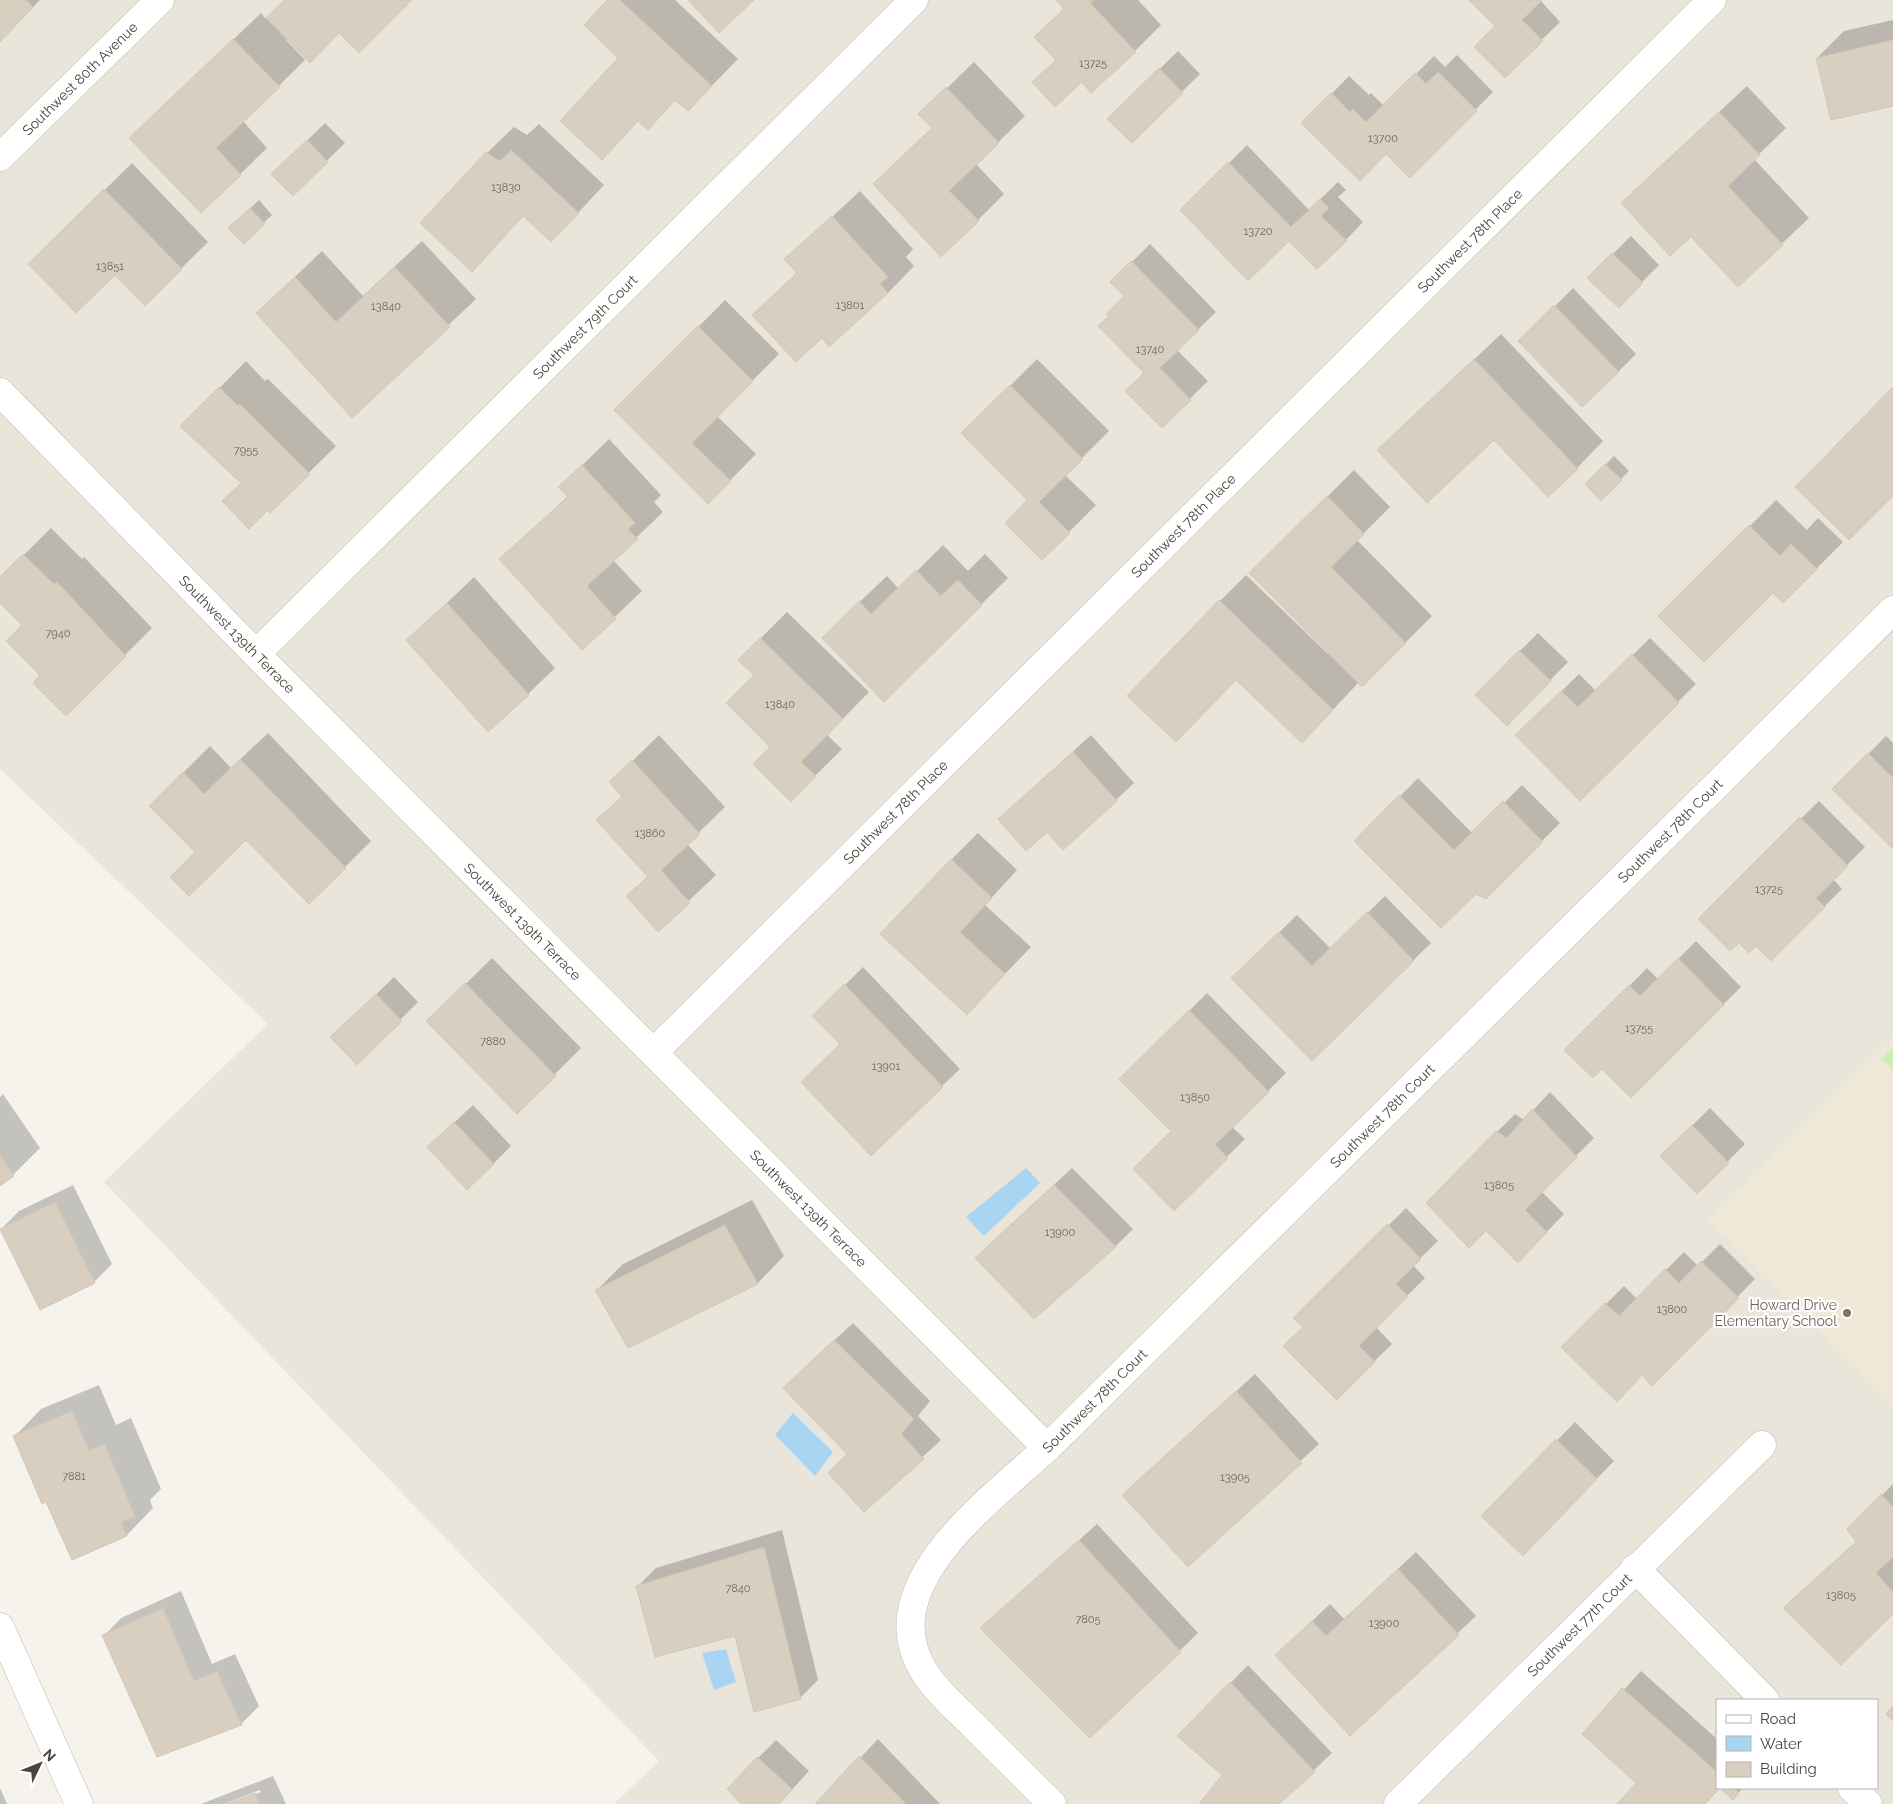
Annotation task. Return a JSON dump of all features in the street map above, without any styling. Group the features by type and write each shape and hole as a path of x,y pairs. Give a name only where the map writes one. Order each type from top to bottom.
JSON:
{"street":[{"name":"Southwest 80th Avenue","path":"0,157 160,0"},
{"name":"Southwest 79th Court","path":"256,654 914,0"},
{"name":"Southwest 78th Place","path":"653,1052 1712,0"},
{"name":"Southwest 139th Terrace","path":"0,392 256,654 1048,1448"},
{"name":"Southwest 78th Court","path":"1052,1804 938,1690 918,1661 911,1640 909,1620 922,1580 937,1556 958,1531 1048,1448 1893,610"},
{"name":"Southwest 77th Court","path":"1398,1804 1635,1568 1762,1445"},
{"path":"1635,1568 1765,1699"},
{"path":"0,1627 78,1804"},
{"path":"1853,1789 1868,1804"}],"shaded area":[{"path":"0,0 1893,0 1893,1038 1709,1220 1893,1406 1893,1804 614,1804 659,1761 104,1182 268,1024 0,769"},
{"name":"Howard Drive Elementary School","path":"1893,1038 1893,1406 1709,1220"}],"green space":[{"path":"1893,1047 1893,1070 1882,1059"}],"water":[{"path":"1026,1168 1040,1183 984,1236 966,1217"},
{"path":"793,1413 833,1452 815,1476 775,1435"},
{"path":"726,1649 736,1682 714,1690 702,1653"}],"building":[{"path":"0,0 26,0 33,7 0,42"},
{"path":"284,0 412,0 359,53 339,33 310,63 266,18"},
{"path":"607,0 620,0 712,86 688,111 675,100 648,130 638,121 602,160 560,121 618,58 584,25"},
{"path":"688,0 754,0 719,33"},
{"path":"1056,0 1094,0 1090,3 1136,52 1091,93 1082,82 1055,107 1032,82 1056,60 1034,37 1064,9"},
{"path":"1469,0 1542,0 1522,20 1543,41 1505,78 1474,47 1495,26"},
{"path":"233,39 280,87 216,148 241,175 201,213 129,138"},
{"path":"1893,40 1893,106 1831,120 1816,58"},
{"path":"1159,68 1183,93 1132,143 1107,119"},
{"path":"1438,72 1477,111 1410,178 1386,154 1360,181 1301,123 1331,93 1350,112 1353,109 1366,122 1415,73 1426,84"},
{"path":"946,87 999,143 949,191 979,221 941,257 873,184 932,128 918,114"},
{"path":"1719,112 1760,155 1728,186 1783,245 1738,287 1691,237 1670,256 1621,203"},
{"path":"307,140 328,162 293,196 271,174"},
{"path":"511,150 579,213 551,242 523,216 472,272 420,223 486,152 500,161"},
{"path":"1228,162 1291,227 1320,199 1329,208 1321,216 1347,241 1317,269 1289,241 1248,281 1180,210"},
{"path":"104,189 182,269 145,306 115,275 76,313 28,264"},
{"path":"250,208 265,224 244,244 228,228"},
{"path":"832,216 888,277 880,284 888,293 829,347 822,338 796,362 752,315 797,273 784,259"},
{"path":"1612,253 1643,283 1619,308 1587,278"},
{"path":"1131,261 1199,330 1160,368 1191,400 1162,428 1125,391 1144,373 1098,326 1109,316 1106,314 1124,296 1110,282"},
{"path":"395,267 450,327 352,418 256,313 295,277 336,322"},
{"path":"1554,305 1619,372 1582,407 1518,341"},
{"path":"698,326 753,381 692,443 731,481 708,504 614,410"},
{"path":"1474,359 1578,469 1548,497 1494,440 1427,503 1377,450"},
{"path":"1010,385 1083,459 1039,502 1070,533 1042,560 1005,523 1027,500 961,433"},
{"path":"219,387 238,406 240,404 310,474 270,513 268,510 249,529 222,501 241,483 180,426"},
{"path":"1893,387 1893,496 1849,540 1795,487"},
{"path":"1605,464 1622,480 1601,501 1585,484"},
{"path":"582,465 635,523 628,529 638,539 587,586 616,619 582,650 499,559 568,497 558,487"},
{"path":"1327,496 1364,534 1331,567 1406,643 1362,687 1249,573"},
{"path":"1749,525 1780,556 1791,544 1817,569 1783,603 1773,593 1704,662 1658,616"},
{"path":"23,554 54,584 57,582 126,656 66,716 33,683 40,675 6,641 22,625 0,603 0,577"},
{"path":"916,570 941,596 958,580 982,605 884,702 822,638 859,601 871,614"},
{"path":"1219,600 1333,710 1302,743 1236,680 1176,742 1127,696"},
{"path":"447,603 529,695 488,732 406,640"},
{"path":"760,638 843,719 801,762 816,776 791,802 753,764 770,747 726,703 754,675 738,660"},
{"path":"1519,650 1551,681 1507,726 1475,695"},
{"path":"1632,654 1679,703 1580,801 1515,735 1561,691 1578,707"},
{"path":"1073,752 1117,801 1063,850 1047,832 1026,851 998,819"},
{"path":"1868,753 1893,778 1893,849 1832,789"},
{"path":"240,759 346,868 309,904 246,840 189,896 170,877 195,852 149,806 183,772 204,794"},
{"path":"632,760 700,834 661,870 690,903 658,932 626,896 648,877 596,820 622,797 609,782"},
{"path":"1399,795 1454,850 1503,801 1543,842 1486,899 1476,894 1441,928 1354,841"},
{"path":"1800,817 1848,866 1816,898 1825,907 1771,961 1756,946 1749,953 1739,943 1730,951 1698,919"},
{"path":"951,859 992,898 960,932 1005,974 967,1015 880,934"},
{"path":"1367,912 1414,961 1312,1061 1231,978 1279,932 1312,966"},
{"path":"1678,958 1724,1005 1631,1098 1602,1069 1593,1078 1564,1050 1629,985 1640,996"},
{"path":"465,983 556,1076 517,1114 426,1021"},
{"path":"844,984 943,1087 871,1156 801,1082 840,1044 812,1016"},
{"path":"376,994 402,1021 357,1065 330,1037"},
{"path":"1189,1010 1269,1092 1215,1145 1228,1158 1174,1211 1133,1169 1171,1131 1119,1079"},
{"path":"1532,1109 1577,1157 1525,1210 1547,1232 1518,1263 1486,1231 1469,1248 1426,1203 1496,1131 1507,1138"},
{"path":"454,1122 494,1164 467,1190 427,1147"},
{"path":"1692,1125 1729,1163 1697,1194 1660,1156"},
{"path":"0,1155 14,1176 0,1186"},
{"path":"1054,1185 1116,1247 1034,1319 975,1258"},
{"path":"55,1202 95,1283 40,1310 0,1229"},
{"path":"1387,1224 1421,1259 1396,1284 1408,1296 1359,1346 1375,1362 1337,1400 1283,1346 1303,1327 1293,1318"},
{"path":"725,1225 758,1284 628,1348 595,1290"},
{"path":"1701,1261 1739,1298 1652,1386 1642,1375 1617,1402 1561,1347 1605,1303 1619,1316 1665,1269 1679,1283"},
{"path":"834,1340 914,1419 901,1434 924,1459 864,1512 828,1473 847,1454 783,1388"},
{"path":"1236,1391 1302,1463 1188,1567 1122,1495"},
{"path":"72,1411 89,1450 105,1444 135,1517 121,1522 127,1536 72,1560 46,1502 42,1504 13,1436"},
{"path":"1556,1439 1597,1479 1523,1556 1481,1516"},
{"path":"1881,1494 1893,1507 1893,1557 1876,1573 1893,1592 1893,1614 1841,1665 1783,1608 1856,1542 1847,1529"},
{"path":"1079,1540 1181,1652 1090,1738 980,1628"},
{"path":"764,1547 801,1699 754,1712 735,1636 655,1657 636,1586"},
{"path":"1398,1569 1459,1635 1350,1736 1275,1655 1312,1621 1326,1636"},
{"path":"163,1608 194,1681 217,1671 242,1725 157,1757 102,1635"},
{"path":"1230,1682 1315,1772 1279,1804 1199,1804 1222,1775 1177,1736"},
{"path":"1622,1688 1716,1771 1716,1789 1718,1789 1705,1804 1617,1804 1636,1783 1582,1734"},
{"path":"1893,1706 1893,1721 1886,1714"},
{"path":"859,1756 906,1804 815,1804"},
{"path":"757,1757 792,1789 779,1804 741,1804 727,1789"},
{"path":"1721,1789 1735,1789 1739,1793 1733,1800"},
{"path":"255,1793 260,1804 226,1804 240,1799"}],"place":[{"name":"Howard Drive Elementary School","path":"1847,1313"}]}
